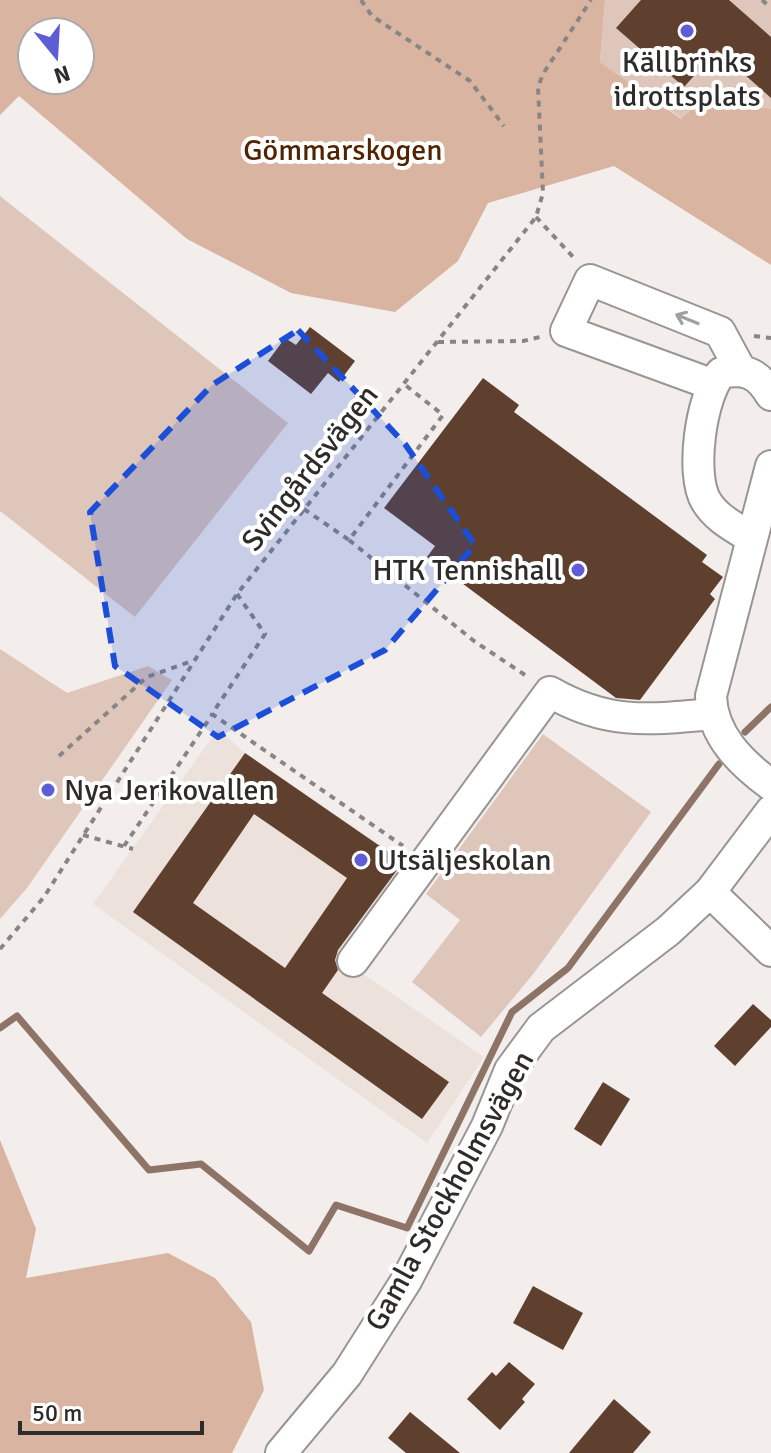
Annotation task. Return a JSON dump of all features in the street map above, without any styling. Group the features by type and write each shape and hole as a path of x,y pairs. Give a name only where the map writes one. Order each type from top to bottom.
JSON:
{"street":[{"path":"711,384 566,331 590,280 720,332 740,369"},
{"path":"750,537 713,512 704,497 699,464 706,400 711,384 721,373 740,369 753,374 771,395"},
{"path":"771,466 714,676 712,714 744,764 771,785"},
{"path":"353,961 550,692 579,709 621,719 712,714"},
{"name":"Gamla Stockholmsvägen","path":"291,1450 347,1374 406,1281 487,1126 510,1070 541,1028 668,931 710,892 771,811"},
{"path":"710,892 771,951"}],"path":[{"path":"361,0 372,16 470,81 504,126"},
{"name":"Svingårdsvägen","path":"0,949 44,897 237,594 536,217 543,193 538,87 543,74 591,0"},
{"path":"762,0 771,8"},
{"path":"536,217 590,280"},
{"path":"438,342 523,341 566,331"},
{"path":"349,540 443,415 404,384"},
{"path":"304,509 349,540 474,641 550,692"},
{"path":"124,846 265,634 237,594"},
{"path":"59,756 147,677 192,661"},
{"path":"212,714 426,862"},
{"path":"83,835 133,849"}],"highlighted area":[{"path":"298,330 405,444 475,545 385,650 218,737 115,666 90,512 212,385"}],"shaded area":[{"name":"Källbrinks idrottsplats","path":"605,0 771,0 771,109 704,98 682,119 600,62"},
{"path":"0,196 288,423 135,617 0,511"},
{"name":"Nya Jerikovallen","path":"0,649 67,693 148,666 172,680 27,888 0,919"},
{"path":"218,729 245,753 411,866 346,962 484,1057 427,1143 93,904"},
{"path":"543,734 651,812 534,973 481,1037 412,982 460,920 426,894"}],"green space":[{"name":"Gömmarskogen","path":"0,0 605,0 600,62 681,119 704,98 771,109 771,265 614,166 488,203 458,261 395,312 291,293 187,239 19,96 0,115"},
{"path":"0,1140 36,1229 26,1278 168,1253 215,1278 251,1322 264,1390 232,1453 0,1453"}],"building":[{"path":"641,0 729,0 771,37 771,98 717,50 684,87 616,28"},
{"path":"310,327 355,361 339,382 328,373 311,394 268,361 285,338 296,345"},
{"name":"HTK Tennishall","path":"483,378 519,405 514,412 707,555 702,562 723,577 710,594 715,599 640,700 616,698 427,557 435,546 384,508"},
{"path":"245,753 403,862 338,950 335,960 338,970 322,993 449,1082 422,1119 133,912","holes":["254,814 347,878 285,968 193,903"]},
{"path":"753,1004 771,1020 771,1027 735,1066 714,1046"},
{"path":"603,1082 630,1099 601,1146 574,1129"},
{"path":"533,1286 583,1313 563,1350 513,1323"},
{"path":"509,1362 535,1384 522,1399 525,1402 500,1430 467,1399 492,1372 496,1376"},
{"path":"614,1399 651,1432 633,1453 569,1453"},
{"path":"410,1412 460,1453 406,1453 388,1438"}],"waterway":[{"path":"745,732 771,707"},
{"path":"0,1028 17,1016 149,1170 201,1164 309,1251 336,1205 407,1228 512,1012 568,968 719,764"}],"place":[{"name":"Källbrinks idrottsplats","path":"687,31"},
{"name":"HTK Tennishall","path":"578,570"},
{"name":"Nya Jerikovallen","path":"48,790"},
{"name":"Utsäljeskolan","path":"361,860"}]}
